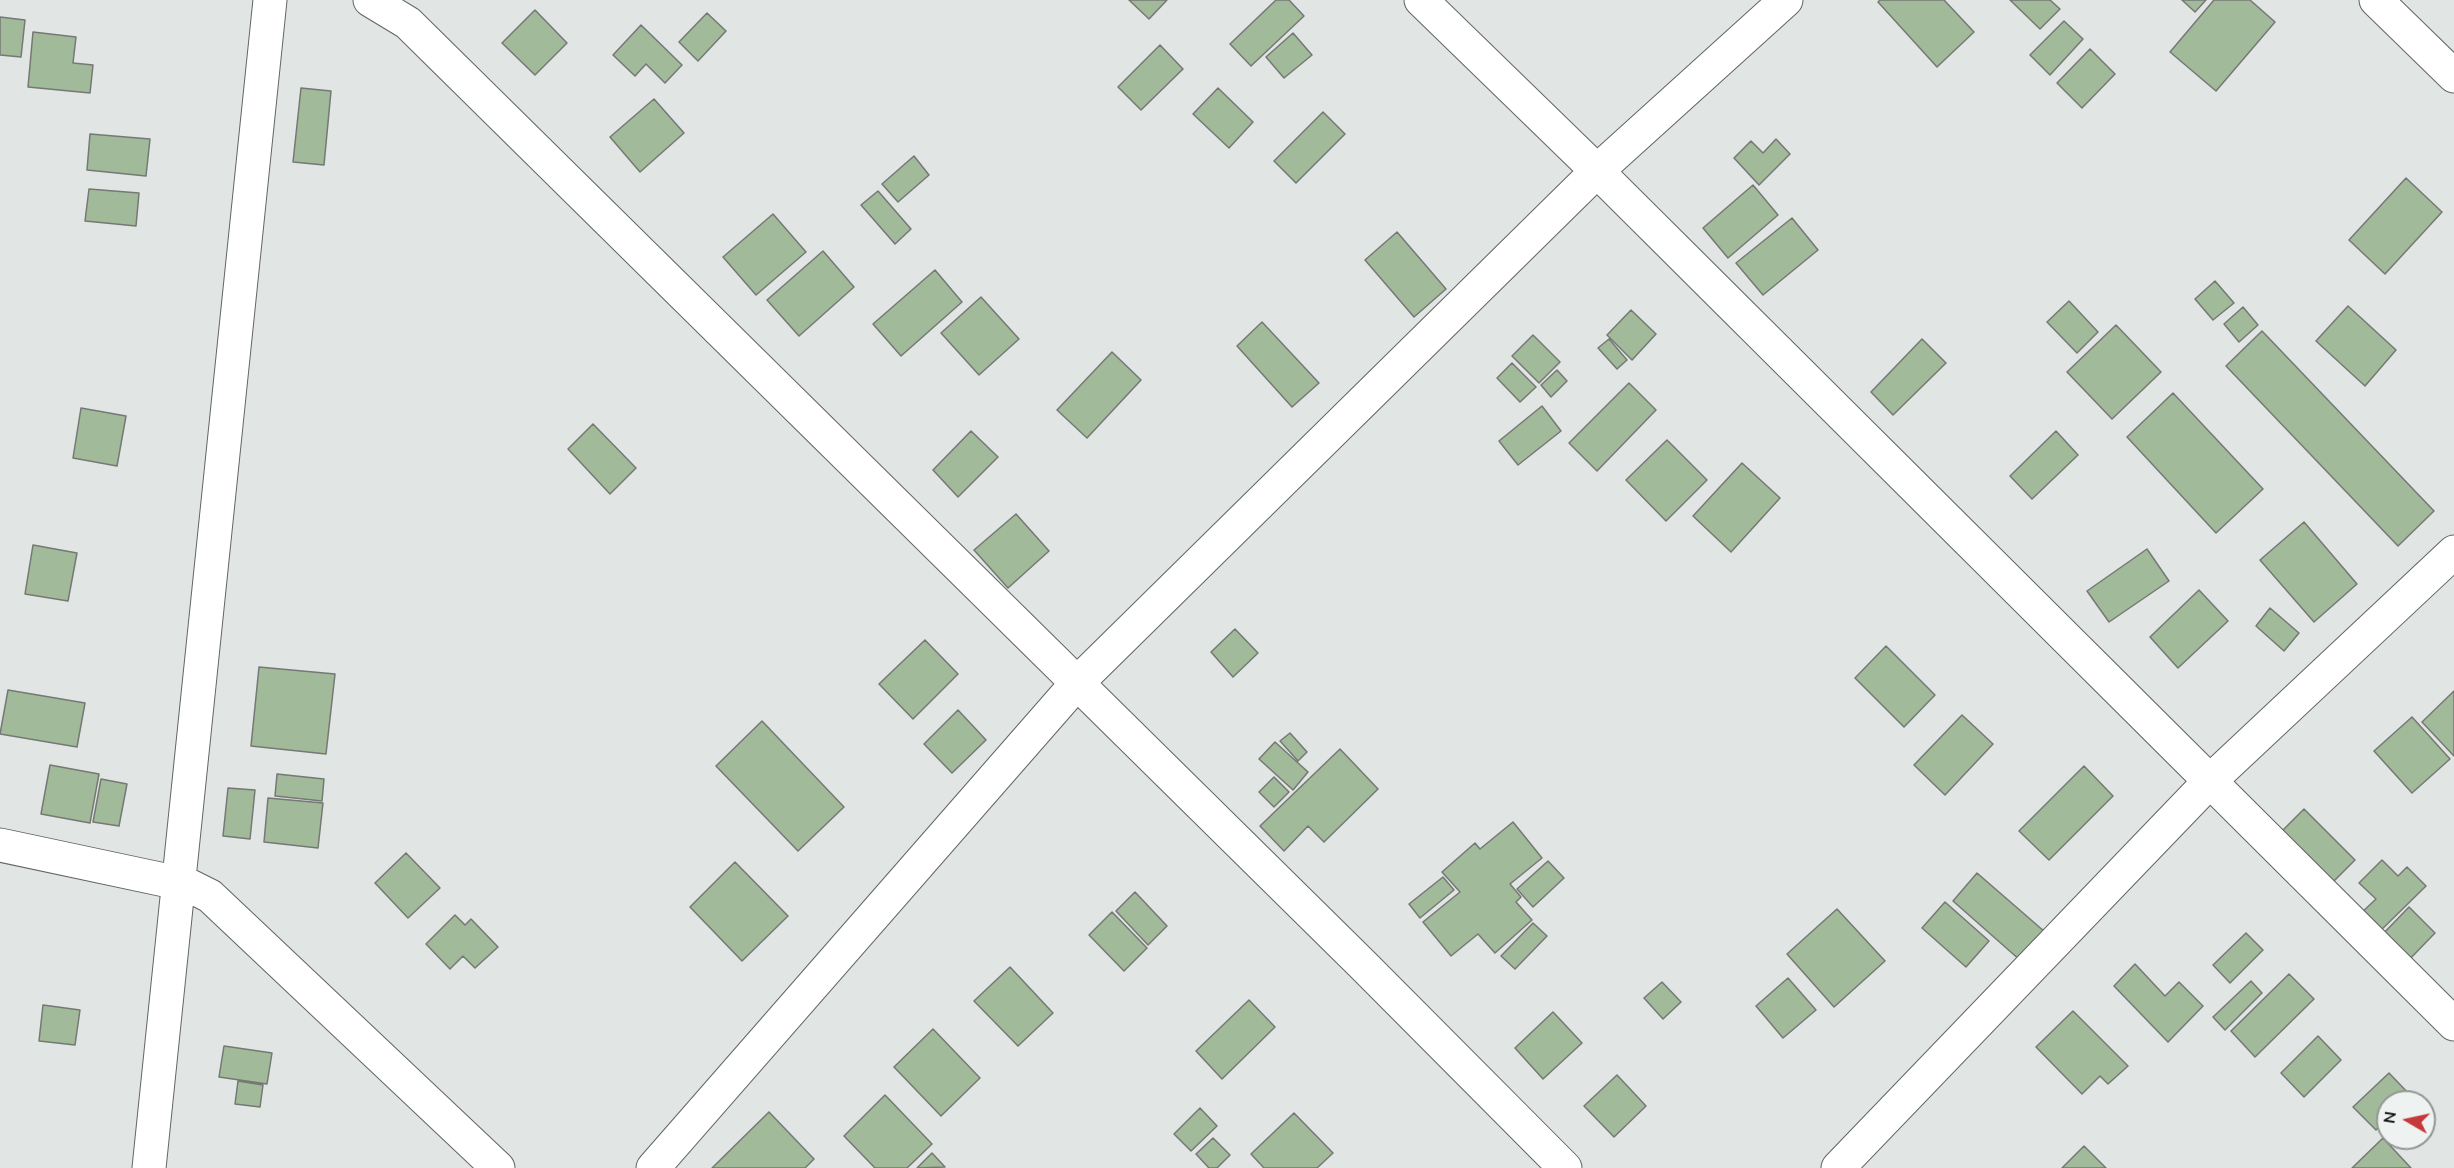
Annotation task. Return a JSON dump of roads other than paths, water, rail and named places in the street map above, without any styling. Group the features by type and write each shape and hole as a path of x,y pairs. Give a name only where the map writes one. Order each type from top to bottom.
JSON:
{"street":[{"path":"149,1168 270,0"},
{"path":"370,0 408,23 1565,1168"},
{"path":"1421,0 1597,171 2454,1024"},
{"path":"653,1168 1077,683 1597,171 1786,0"},
{"path":"2376,0 2454,76"},
{"path":"1838,1168 2211,780 2454,552"},
{"path":"0,845 188,885 210,896 498,1168"}]}
